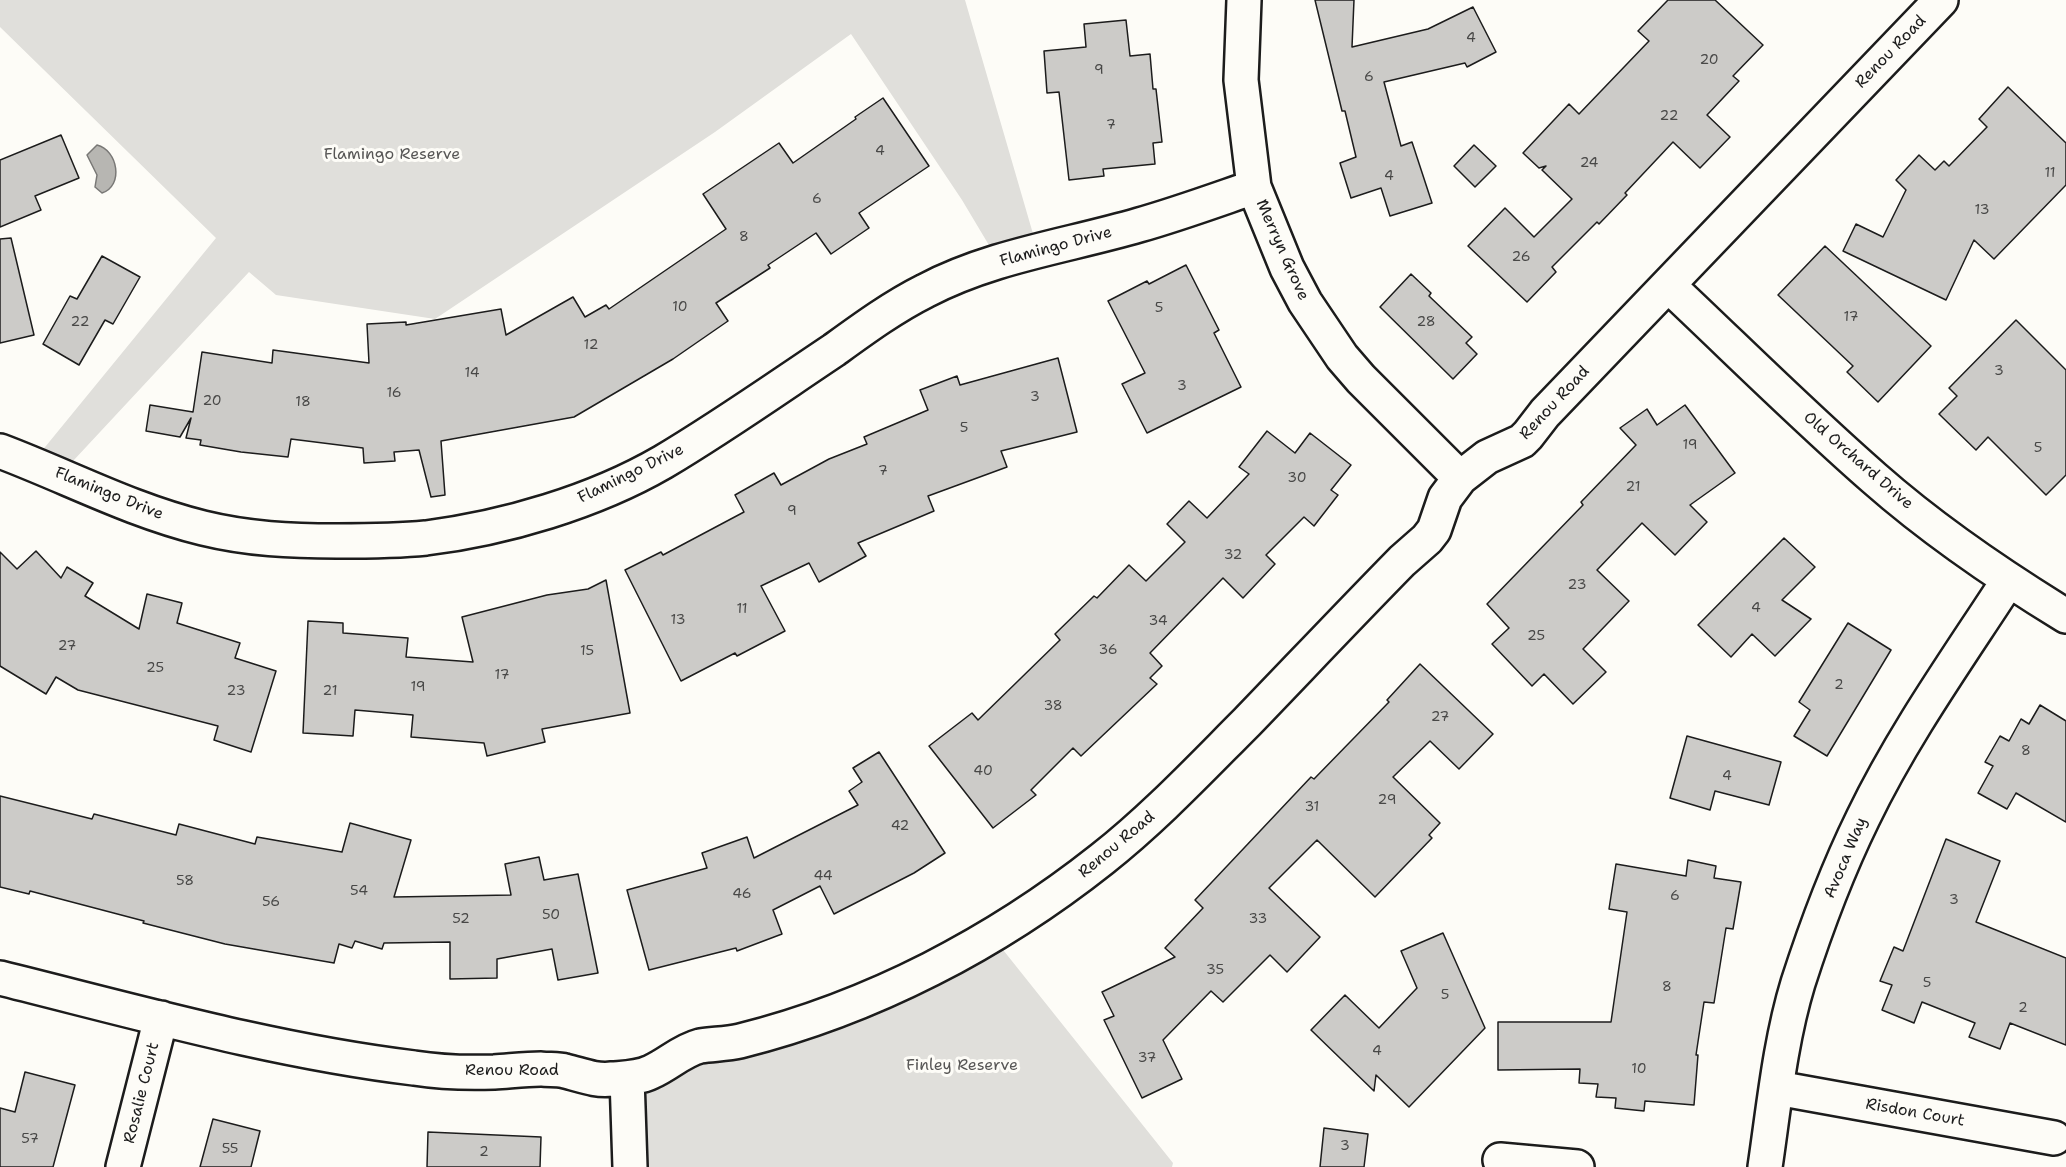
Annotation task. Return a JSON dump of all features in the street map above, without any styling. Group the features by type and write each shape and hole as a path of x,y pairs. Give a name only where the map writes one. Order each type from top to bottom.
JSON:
{"street":[{"name":"Merryn Grove","path":"1244,0 1241,80 1254,186 1287,268 1326,335 1361,379 1460,478"},
{"name":"Renou Road","path":"0,978 281,1046 417,1069 488,1072 543,1069 565,1071 593,1080 627,1078 651,1072 692,1048 737,1041 786,1028 890,988 942,963 992,936 1052,896 1146,822 1192,778 1402,561 1427,539 1438,522 1445,498 1460,478 1486,457 1513,447 1528,435 1545,413 1941,0"},
{"name":"Flamingo Drive","path":"0,451 123,503 178,521 241,536 283,541 380,541 467,532 549,511 587,497 659,464 727,422 889,312 949,279 987,265 1140,225 1254,186"},
{"name":"Old Orchard Drive","path":"1668,285 1874,479 1940,532 2008,581 2066,616"},
{"name":"Avoca Way","path":"1765,1167 1788,1024 1798,984 1823,911 1863,818 1911,733 2008,581"},
{"name":"Rosalie Court","path":"123,1167 161,1018"},
{"path":"627,1078 630,1167"},
{"name":"Risdon Court","path":"1777,1088 2054,1138"},
{"path":"1500,1160 1577,1167"}],"green space":[{"name":"Flamingo Reserve","path":"0,0 965,0 1038,251 999,262 962,200 851,34 715,132 435,319 276,295 249,272 60,475 32,463 216,238 0,27"},
{"name":"Finley Reserve","path":"992,936 1173,1163 1172,1167 630,1167 639,1076"}],"shaded area":[{"path":"97,145 110,154 116,168 113,183 102,193 95,187 97,175 87,155"}],"building":[{"path":"1315,0 1354,0 1352,47 1428,29 1473,7 1496,52 1467,67 1465,63 1384,82 1401,146 1412,142 1432,203 1390,216 1381,188 1351,198 1340,163 1356,157 1345,111 1342,111"},
{"path":"1668,0 1715,0 1763,45 1733,76 1739,81 1707,115 1730,137 1700,168 1673,142 1599,224 1597,222 1552,267 1556,272 1527,302 1468,246 1505,208 1534,237 1572,199 1542,170 1546,166 1539,168 1523,153 1569,104 1579,114 1649,41 1638,31"},
{"path":"1126,20 1130,56 1150,54 1162,142 1153,143 1155,164 1103,169 1104,176 1069,180 1059,92 1047,93 1044,51 1086,47 1084,24"},
{"path":"2008,87 2066,143 2066,185 1994,259 1974,240 1946,300 1843,251 1856,224 1883,237 1906,190 1896,180 1919,155 1935,170 1944,161 1949,166 1987,127 1979,119"},
{"path":"883,98 929,166 859,213 869,228 831,254 816,233 768,265 770,268 716,303 728,321 673,359 574,417 441,441 445,495 431,497 419,450 394,452 395,461 364,463 363,448 291,439 288,457 200,445 201,440 186,438 191,418 180,437 146,431 150,405 193,412 202,352 272,363 273,350 369,363 367,324 406,322 406,325 501,309 506,335 573,297 585,317 606,305 609,309 726,229 703,194 779,143 793,163"},
{"path":"61,135 79,178 35,196 41,210 0,227 0,160"},
{"path":"1474,145 1496,166 1475,187 1454,166"},
{"path":"11,238 34,335 0,343 0,239"},
{"path":"1825,246 1931,346 1878,402 1847,372 1853,366 1778,295"},
{"path":"102,256 140,277 113,324 105,320 79,365 43,344 70,296 77,299"},
{"path":"1186,265 1219,330 1214,333 1241,387 1147,433 1122,384 1145,373 1108,301 1147,281 1149,284"},
{"path":"1411,274 1431,293 1429,296 1472,337 1466,343 1477,354 1453,379 1380,307"},
{"path":"2016,320 2066,370 2066,475 2046,495 1988,437 1976,450 1939,414 1957,396 1949,388"},
{"path":"1058,358 1077,432 1001,451 1007,467 928,496 934,511 858,543 866,556 819,582 809,563 761,586 785,631 737,656 735,653 681,681 625,570 661,552 663,555 744,512 735,495 774,473 781,485 829,459 867,444 864,437 928,410 920,390 957,376 960,385"},
{"path":"1685,405 1735,473 1690,505 1707,522 1675,555 1642,523 1597,570 1629,601 1583,649 1606,672 1573,704 1544,674 1532,686 1492,644 1509,628 1487,604 1583,505 1581,502 1636,445 1620,428 1647,409 1657,425"},
{"path":"1267,431 1295,453 1310,433 1351,465 1331,490 1338,495 1314,526 1304,517 1266,555 1275,564 1243,598 1223,578 1150,653 1162,666 1150,678 1157,684 1081,756 1073,748 1031,790 1036,795 993,828 929,746 972,713 978,720 1060,640 1055,634 1094,596 1097,598 1129,565 1146,581 1185,542 1167,524 1189,501 1207,518 1249,474 1239,467"},
{"path":"1784,538 1815,567 1782,600 1811,619 1775,656 1752,634 1731,657 1698,625"},
{"path":"36,551 61,578 67,567 93,583 85,596 139,629 147,594 182,603 177,623 240,643 235,658 276,671 251,752 214,740 218,726 78,690 56,677 46,694 0,666 0,552 17,569"},
{"path":"606,580 630,713 542,729 545,742 487,756 484,743 411,737 413,715 355,710 353,736 303,733 308,621 343,623 343,633 408,638 406,657 473,662 462,617 547,595 588,589"},
{"path":"1848,623 1891,650 1827,756 1794,736 1810,710 1799,702"},
{"path":"1420,664 1493,734 1459,769 1430,741 1393,777 1440,823 1429,835 1432,838 1375,897 1317,840 1269,888 1320,937 1287,972 1270,955 1223,1002 1211,991 1163,1040 1182,1079 1142,1098 1104,1020 1114,1016 1102,992 1175,957 1165,948 1203,908 1195,900 1311,777 1314,779 1389,702 1387,700"},
{"path":"2040,705 2066,721 2066,822 2016,793 2007,809 1978,793 1993,766 1985,762 2000,736 2009,741 2021,719 2029,724"},
{"path":"1687,736 1781,762 1769,805 1715,791 1710,810 1670,798"},
{"path":"879,752 945,853 914,873 834,914 820,886 773,910 782,934 737,951 736,948 649,970 627,890 707,868 702,853 747,837 754,858 858,805 849,791 862,782 853,768"},
{"path":"0,796 92,819 94,814 176,835 179,824 255,844 257,837 342,852 350,823 411,840 394,897 511,895 505,864 539,857 544,880 578,874 598,973 558,980 552,949 497,959 497,978 450,979 450,942 384,943 382,949 355,941 352,948 339,944 334,963 225,944 30,891 29,894 0,887"},
{"path":"1946,839 2000,861 1976,922 2066,958 2066,1045 2010,1023 2000,1049 1969,1037 1975,1023 1922,1002 1914,1023 1882,1010 1892,985 1880,981 1894,947 1903,951"},
{"path":"1688,860 1716,866 1714,878 1741,882 1733,929 1726,928 1714,1003 1704,1002 1696,1055 1698,1055 1694,1105 1645,1101 1644,1111 1615,1108 1616,1098 1596,1097 1598,1084 1579,1083 1580,1069 1498,1070 1498,1022 1611,1022 1627,912 1609,909 1616,864 1686,876"},
{"path":"1443,933 1485,1028 1409,1107 1376,1075 1374,1091 1311,1030 1345,995 1379,1028 1417,988 1401,951"},
{"path":"25,1072 75,1085 53,1167 0,1167 0,1108 15,1112"},
{"path":"213,1119 260,1131 251,1167 200,1167"},
{"path":"1324,1128 1368,1134 1364,1167 1320,1167"},
{"path":"428,1132 541,1137 540,1167 427,1167"}]}
